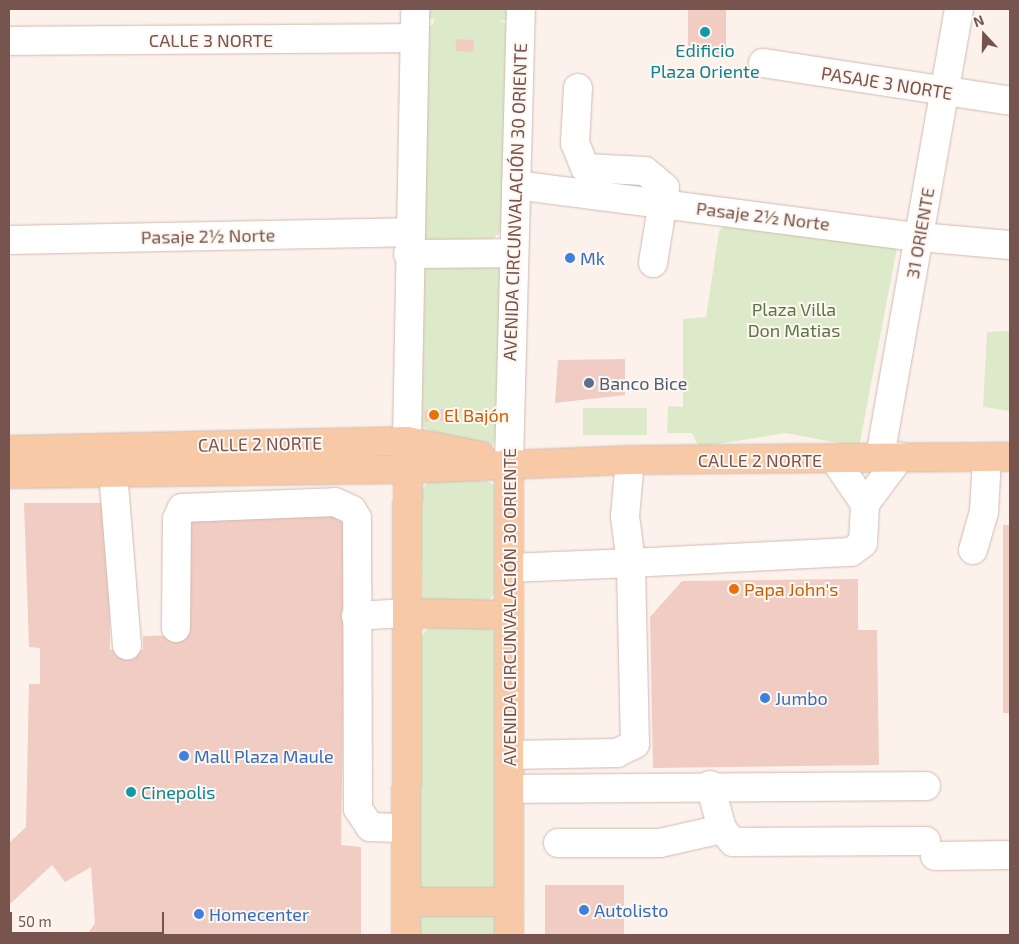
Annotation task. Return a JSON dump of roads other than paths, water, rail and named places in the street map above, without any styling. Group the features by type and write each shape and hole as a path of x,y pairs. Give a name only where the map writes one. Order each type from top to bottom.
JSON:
{"main road":[{"name":"CALLE 2 NORTE","path":"9,450 407,441 509,462"},
{"path":"406,935 407,441"},
{"name":"CALLE 2 NORTE","path":"9,474 408,469 509,462 630,460 835,460 890,457 999,458"},
{"name":"AVENIDA CIRCUNVALACIÓN 30 ORIENTE","path":"509,462 509,615 522,754 509,789 509,935"},
{"path":"407,613 509,615"},
{"path":"406,902 509,902"}],"street":[{"path":"407,441 408,243 415,9"},
{"name":"AVENIDA CIRCUNVALACIÓN 30 ORIENTE","path":"509,462 513,253 521,9"},
{"name":"31 ORIENTE","path":"890,457 919,237 959,9"},
{"name":"CALLE 3 NORTE","path":"9,41 414,38"},
{"name":"PASAJE 3 NORTE","path":"763,64 944,93 1010,101"},
{"path":"578,88 575,143 585,168 645,171 666,188 666,203 653,264"},
{"name":"Pasaje 2½ Norte","path":"516,185 919,237 1010,245"},
{"name":"Pasaje 2½ Norte","path":"9,240 408,243 513,253"},
{"path":"509,568 838,556 863,543 865,504 890,457"},
{"path":"973,550 999,458"},
{"path":"522,754 617,753 635,744 631,563 625,516 630,460"},
{"path":"835,460 865,504"},
{"path":"113,472 127,645"},
{"path":"176,628 177,519 188,505 344,504 357,518 356,616 359,816 370,827 406,828"},
{"path":"356,616 407,613"},
{"path":"710,785 722,829 732,842 930,849 1010,855"},
{"path":"509,789 547,788 552,799 566,800 584,798 597,788 710,785 926,786"},
{"path":"558,842 660,843 722,829"}],"place":[{"name":"Edificio Plaza Oriente","path":"705,32"},
{"name":"Mk","path":"570,258"},
{"name":"Banco Bice","path":"589,383"},
{"name":"El Bajón","path":"434,415"},
{"name":"Papa John's","path":"734,589"},
{"name":"Jumbo","path":"765,698"},
{"name":"Mall Plaza Maule","path":"184,756"},
{"name":"Cinepolis","path":"131,792"},
{"name":"Autolisto","path":"584,910"},
{"name":"Homecenter","path":"199,914"}],"park label":[{"name":"Plaza Villa Don Matias","path":"794,320"}]}
